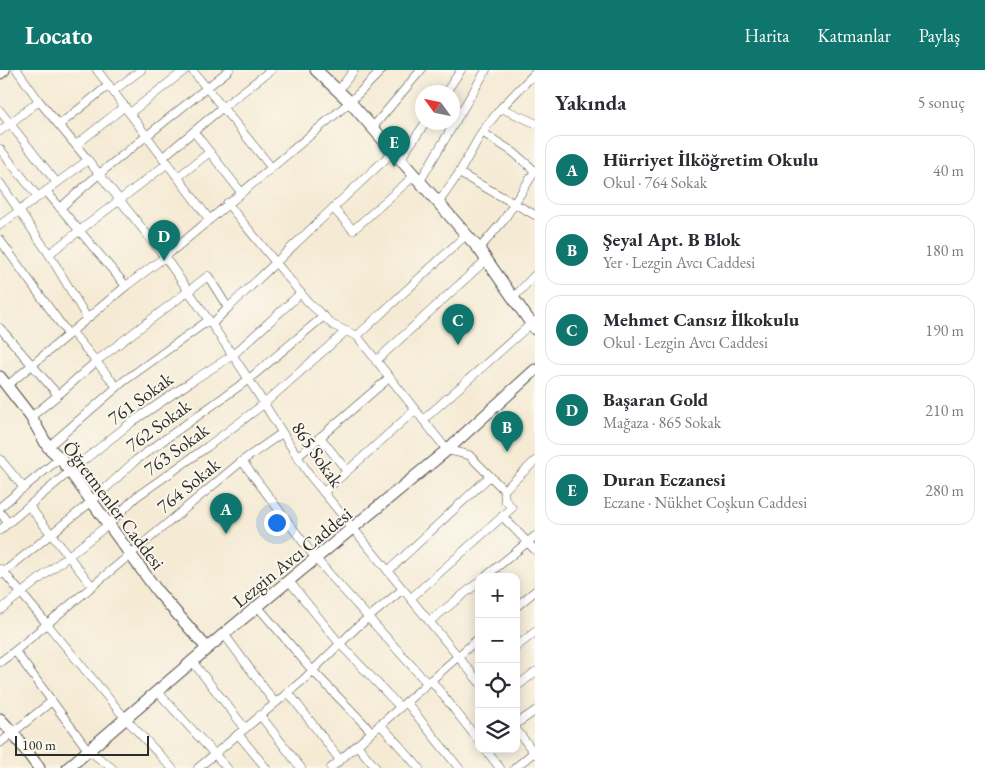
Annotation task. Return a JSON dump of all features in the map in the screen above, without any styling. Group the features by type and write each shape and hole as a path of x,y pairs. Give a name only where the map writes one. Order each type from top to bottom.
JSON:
{"street":[{"path":"0,73 4,70"},
{"name":"865 Sokak","path":"17,70 39,101 165,257 265,403 297,457 475,676"},
{"path":"98,70 209,218"},
{"path":"59,126 111,88 141,70"},
{"path":"130,112 185,70"},
{"path":"192,70 271,167"},
{"path":"60,208 99,174 229,70"},
{"path":"49,254 120,200 223,107 271,70"},
{"path":"316,70 350,102 439,202 479,249 485,260 534,325 423,420"},
{"path":"338,91 354,70"},
{"path":"2,381 32,366 87,318 165,257 209,218 350,102 382,70"},
{"path":"373,127 421,70"},
{"path":"451,85 461,70"},
{"path":"332,208 353,230 417,178 486,70"},
{"path":"439,202 482,132 534,72"},
{"path":"0,131 39,101"},
{"path":"76,145 125,106"},
{"path":"501,108 535,123"},
{"path":"0,111 57,183"},
{"path":"48,446 117,387 211,322 228,308 332,208 397,155 419,130"},
{"path":"194,132 241,192"},
{"path":"479,249 503,221 535,171 513,152 482,132"},
{"path":"0,149 38,197"},
{"path":"178,177 210,152"},
{"path":"0,225 88,160"},
{"path":"458,172 535,215"},
{"path":"0,183 49,254 87,318"},
{"path":"46,191 126,286"},
{"path":"227,203 301,293 333,325 357,336 448,450 469,455 504,490 504,500 512,508 411,598"},
{"path":"357,336 466,235"},
{"path":"0,240 70,333 117,387"},
{"path":"376,361 485,260"},
{"path":"513,298 535,275"},
{"path":"30,417 96,362 208,276 228,308"},
{"name":"761 Sokak","path":"0,530 132,422 233,355 301,293"},
{"name":"762 Sokak","path":"1,571 91,502 136,460 249,379 324,316"},
{"path":"0,328 58,395"},
{"name":"763 Sokak","path":"0,610 109,524 136,497 265,403 346,331"},
{"name":"Lezgin Avcı Caddesi","path":"68,768 207,648 448,450 535,370"},
{"path":"297,457 389,378"},
{"name":"Öğretmenler Caddesi","path":"2,381 30,417 48,446 60,458 158,592 207,648"},
{"path":"324,492 415,410"},
{"name":"764 Sokak","path":"0,662 242,461 282,433"},
{"path":"320,437 347,471"},
{"path":"0,507 60,458"},
{"path":"0,459 24,488"},
{"path":"242,461 316,559 368,618 429,682 475,736"},
{"path":"504,490 535,461"},
{"path":"388,571 490,476"},
{"path":"29,506 92,586"},
{"path":"0,512 8,523"},
{"path":"502,516 535,550"},
{"path":"490,573 535,536"},
{"path":"1,571 125,718 172,768"},
{"path":"289,581 340,644 403,705 460,768"},
{"path":"430,621 475,585"},
{"path":"198,768 288,692 403,588"},
{"path":"520,604 535,591"},
{"path":"258,606 312,670 372,732"},
{"path":"224,634 275,703"},
{"path":"520,644 534,634"},
{"path":"288,692 336,765 475,641"},
{"path":"15,651 88,750 112,768"},
{"path":"192,661 245,728"},
{"path":"520,683 535,672"},
{"path":"157,691 227,768"},
{"path":"0,743 52,701"},
{"path":"520,721 535,711"},
{"path":"260,715 301,768"},
{"path":"0,719 39,768"},
{"path":"380,724 418,768"},
{"path":"238,734 266,768"},
{"path":"516,768 534,753 520,735"},
{"path":"357,745 376,768"},
{"path":"488,753 500,768"}],"place":[{"name":"Duran Eczanesi","path":"394,167"},
{"name":"Başaran Gold","path":"164,261"},
{"name":"Mehmet Cansız İlkokulu","path":"458,345"},
{"name":"Şeyal Apt. B Blok","path":"507,452"},
{"name":"Hürriyet İlköğretim Okulu","path":"226,534"}]}
